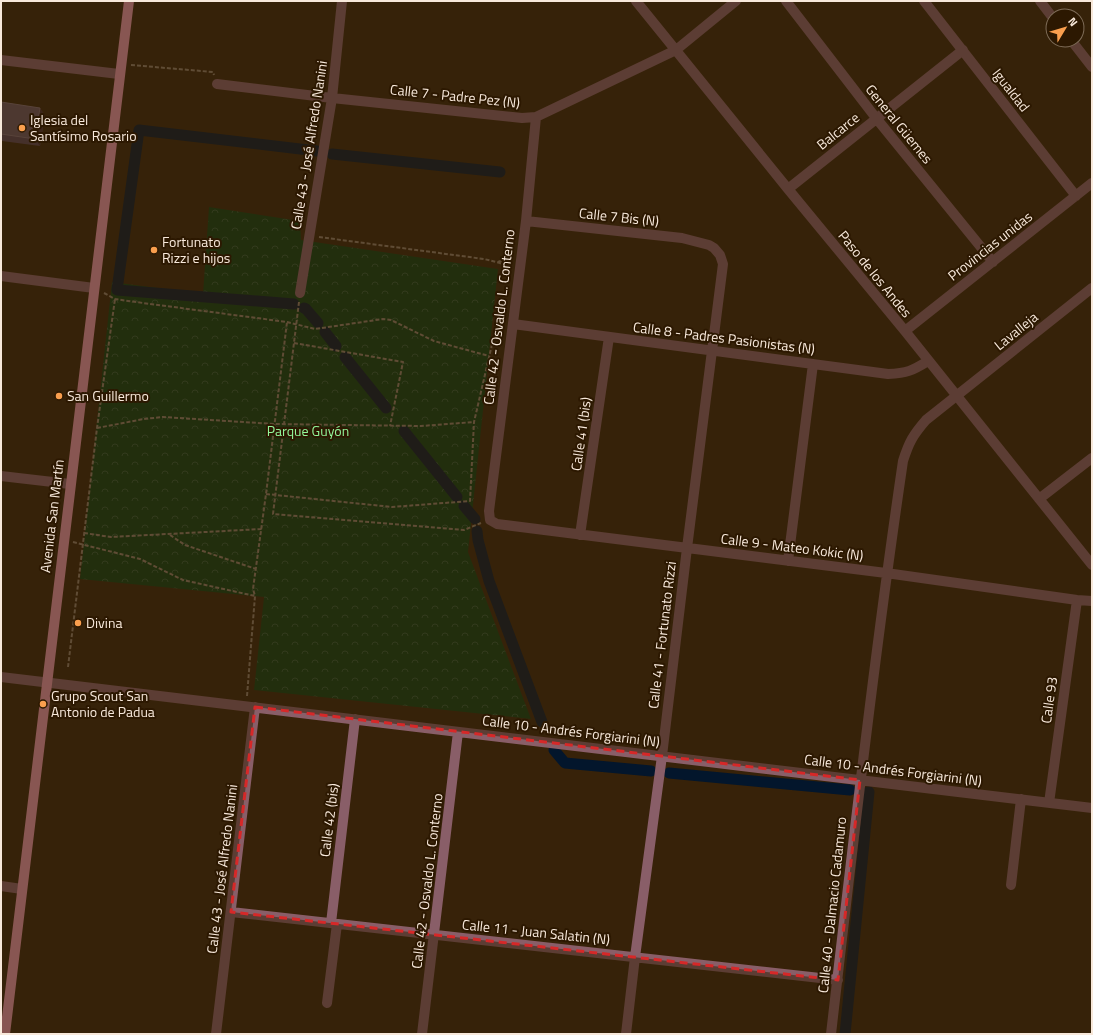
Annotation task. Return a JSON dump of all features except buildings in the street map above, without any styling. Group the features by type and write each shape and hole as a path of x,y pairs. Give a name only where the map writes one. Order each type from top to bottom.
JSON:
{"main road":[{"name":"Avenida San Martín","path":"5,1034 128,1"}],"street":[{"name":"Calle 43 - José Alfredo Nanini","path":"300,293 332,98 342,1"},
{"name":"Paso de los Andes","path":"636,1 905,331 1092,565"},
{"name":"Calle 7 - Padre Pez (N)","path":"217,84 522,118 536,116 676,50 736,1"},
{"name":"General Güemes","path":"786,1 876,118 992,262"},
{"name":"Igualdad","path":"924,1 1076,196"},
{"path":"1077,48 1092,67"},
{"name":"Balcarce","path":"788,189 963,50"},
{"path":"1,60 120,69"},
{"name":"Calle 42 - Osvaldo L. Conterno","path":"490,520 489,511 526,221 536,116"},
{"name":"Provincias unidas","path":"905,331 1092,183"},
{"name":"Calle 7 Bis (N)","path":"526,221 682,238 709,245"},
{"name":"Calle 41 - Fortunato Rizzi","path":"626,1034 662,756 722,264 720,255 709,245"},
{"path":"1,276 94,288"},
{"name":"Lavalleja","path":"886,573 903,461 909,444 916,432 926,420 1092,288"},
{"name":"Calle 8 - Padres Pasionistas (N)","path":"513,324 888,374 902,373 913,370 928,361"},
{"name":"Calle 41 (bis)","path":"580,535 609,337"},
{"path":"788,561 813,364"},
{"path":"1039,499 1092,458"},
{"path":"1,476 70,484"},
{"name":"Calle 9 - Mateo Kokic (N)","path":"490,520 497,524 886,573 1092,601"},
{"name":"Calle 40 - Dalmacio Cadamuro","path":"831,1034 860,780 886,573"},
{"name":"Calle 93","path":"1049,803 1077,600"},
{"name":"Calle 10 - Andrés Forgiarini (N)","path":"1,677 1092,808"},
{"name":"Calle 43 - José Alfredo Nanini","path":"216,1034 231,912 250,707"},
{"name":"Calle 42 (bis)","path":"327,1003 355,719"},
{"name":"Calle 42 - Osvaldo L. Conterno","path":"422,1034 458,732"},
{"path":"1011,885 1021,799"},
{"path":"1,886 22,889"},
{"name":"Calle 11 - Juan Salatin (N)","path":"231,912 838,980"}],"path":[{"path":"120,69 213,72 217,84"},
{"path":"310,235 484,259 500,263 513,270 518,278"},
{"path":"496,262 514,256 522,249"},
{"path":"94,288 115,299 287,322 315,329 383,319 391,320 434,341 489,356"},
{"path":"300,293 273,514 464,530 490,520"},
{"path":"68,667 97,428 115,299"},
{"path":"250,707 255,596 253,589 262,529 287,322"},
{"path":"266,494 392,507 470,501 474,422 493,340"},
{"path":"294,343 403,362 390,426"},
{"path":"97,428 163,417 275,424 390,426 421,426 474,422"},
{"path":"84,533 111,537 262,529"},
{"path":"169,534 185,545 256,569"},
{"path":"63,540 140,559 183,580 255,596"}],"highlighted area":[{"path":"255,707 860,780 838,980 231,912"}],"green space":[{"name":"Parque Guyón","path":"209,207 300,221 301,240 498,269 468,552 531,719 254,690 264,597 80,579 112,282 203,294"}],"waterway":[{"path":"294,304 117,290 139,130 317,151"},
{"path":"332,154 500,172"},
{"path":"304,308 318,323"},
{"path":"325,332 336,346"},
{"path":"345,357 386,408"},
{"path":"404,431 457,497"},
{"path":"464,506 475,519"},
{"path":"477,531 489,581 542,722"},
{"path":"554,750 565,763 651,771"},
{"path":"669,773 850,790"},
{"path":"845,1034 868,792"}],"place":[{"name":"Iglesia del Santísimo Rosario","path":"22,128"},
{"name":"Fortunato Rizzi e hijos","path":"154,250"},
{"name":"San Guillermo","path":"59,396"},
{"name":"Divina","path":"78,623"},
{"name":"Grupo Scout San Antonio de Padua","path":"43,704"}]}
